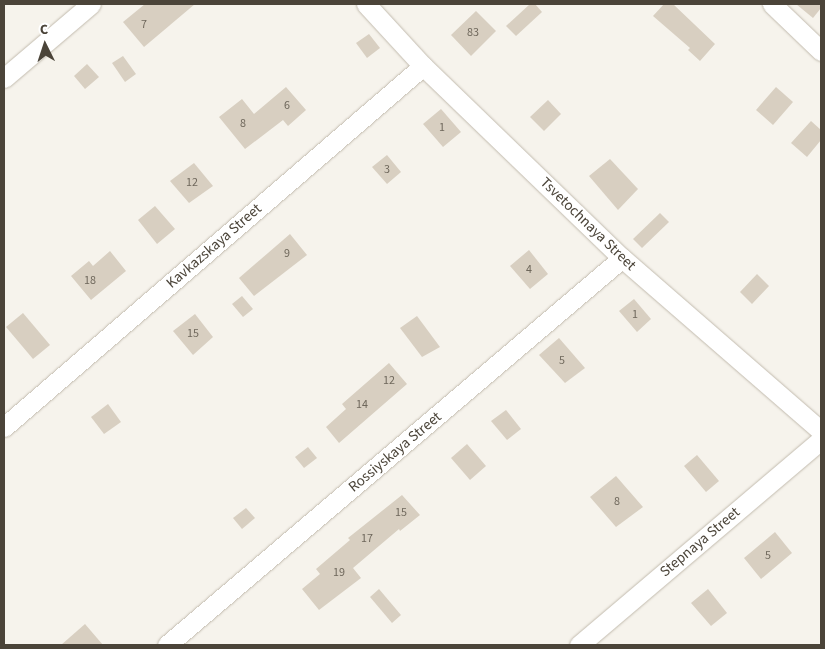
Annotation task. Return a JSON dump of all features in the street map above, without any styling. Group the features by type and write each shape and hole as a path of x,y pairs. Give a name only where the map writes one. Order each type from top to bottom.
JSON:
{"street":[{"path":"4,78 91,4"},
{"name":"Tsvetochnaya Street","path":"366,4 423,66 622,258 821,431"},
{"path":"772,4 821,51"},
{"name":"Kavkazskaya Street","path":"4,427 423,66"},
{"name":"Rossiyskaya Street","path":"167,645 622,258"},
{"name":"Stepnaya Street","path":"580,645 821,440"}],"building":[{"path":"145,4 195,4 144,47 123,22"},
{"path":"530,4 535,4 542,12 516,36 506,26"},
{"path":"664,4 673,4 715,44 700,61 688,50 690,48 653,16"},
{"path":"796,4 821,4 821,8 813,18"},
{"path":"476,11 496,31 471,56 451,35"},
{"path":"369,34 380,48 367,58 356,43"},
{"path":"123,56 136,74 125,82 112,63"},
{"path":"87,64 99,77 85,89 74,76"},
{"path":"286,87 306,110 288,126 283,120 245,149 219,117 242,99 254,114"},
{"path":"776,87 793,102 773,125 756,110"},
{"path":"548,100 561,114 544,131 530,117"},
{"path":"441,109 461,132 443,147 423,124"},
{"path":"811,121 821,130 821,140 807,157 791,143"},
{"path":"387,155 401,172 387,184 372,167"},
{"path":"610,159 638,189 618,210 589,176"},
{"path":"194,163 213,186 189,203 170,181"},
{"path":"155,206 175,229 157,244 138,220"},
{"path":"660,213 669,222 642,248 633,239"},
{"path":"290,234 307,255 254,296 239,278"},
{"path":"529,250 548,274 530,289 510,266"},
{"path":"110,251 126,271 91,300 71,276 89,261 93,266"},
{"path":"757,274 769,286 752,304 740,292"},
{"path":"242,296 253,309 243,317 232,304"},
{"path":"634,299 651,319 637,332 619,311"},
{"path":"23,313 50,345 33,359 6,327"},
{"path":"195,314 213,337 193,355 173,331"},
{"path":"417,316 440,347 422,357 400,328"},
{"path":"559,338 585,368 565,383 539,355"},
{"path":"389,363 407,384 339,443 326,427 346,409 342,404"},
{"path":"108,404 121,422 104,434 91,417"},
{"path":"506,410 521,429 507,440 491,421"},
{"path":"467,444 486,466 470,480 451,458"},
{"path":"308,447 317,458 304,468 295,457"},
{"path":"697,455 719,481 706,492 684,466"},
{"path":"616,476 643,507 616,527 590,497"},
{"path":"402,495 420,515 400,531 399,529 353,568 361,578 319,610 302,589 320,574 316,569 350,540 348,538"},
{"path":"246,508 255,518 242,529 233,518"},
{"path":"775,532 792,553 761,579 744,558"},
{"path":"379,589 401,615 392,623 370,597"},
{"path":"708,589 727,613 711,626 691,603"},
{"path":"85,624 103,645 61,645"}]}
